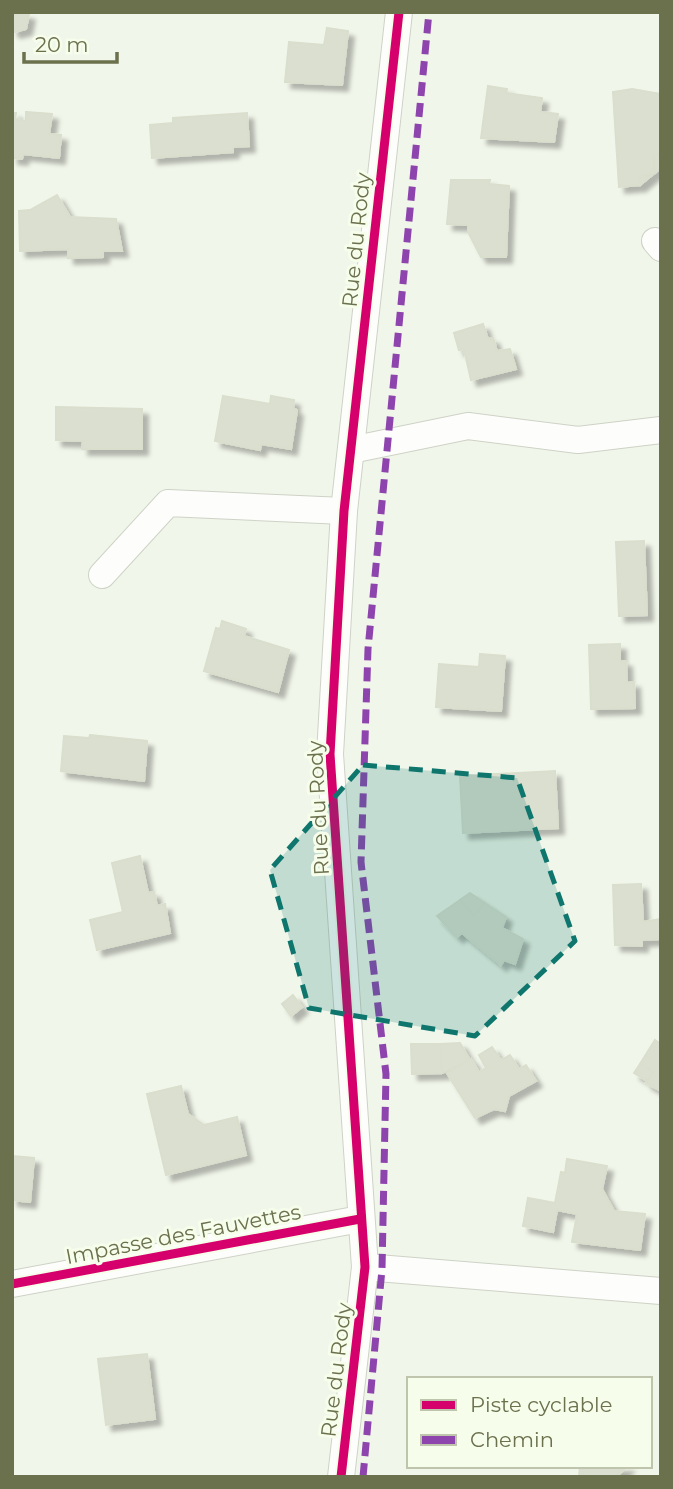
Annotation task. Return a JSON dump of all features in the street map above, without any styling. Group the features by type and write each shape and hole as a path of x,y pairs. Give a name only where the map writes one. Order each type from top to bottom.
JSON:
{"street":[{"name":"Rue du Rody","path":"341,1477 365,1267 330,754 344,511 399,12"},
{"path":"351,450 468,426 578,440 661,430"},
{"path":"102,575 168,503 344,511"},
{"name":"Impasse des Fauvettes","path":"12,1284 360,1219"},
{"path":"365,1267 661,1291"}],"highlighted area":[{"path":"363,765 517,778 575,941 475,1036 309,1008 270,870"}],"building":[{"path":"12,12 29,14 26,29 15,32 12,30"},
{"path":"327,28 348,31 342,85 285,82 289,42 324,45"},
{"path":"488,86 507,89 506,93 542,98 540,112 558,114 554,142 481,138"},
{"path":"632,89 661,94 661,155 654,155 655,173 639,177 640,185 619,187 613,92"},
{"path":"26,112 52,114 49,134 61,135 59,158 23,154 22,159 12,158 12,113 16,113 15,119 26,121"},
{"path":"247,113 249,146 233,147 233,152 152,158 150,125 173,123 173,118"},
{"path":"654,155 661,155 661,168 655,173"},
{"path":"651,176 640,185 639,177"},
{"path":"451,180 490,180 489,184 509,186 506,257 481,257 468,232 468,225 447,224"},
{"path":"57,195 70,217 116,219 122,251 103,251 103,257 68,258 68,249 20,251 19,211 30,210"},
{"path":"483,324 488,339 493,338 497,351 510,349 516,369 471,380 464,349 459,350 454,333"},
{"path":"223,396 270,404 271,396 294,400 293,408 297,410 291,449 261,444 260,450 215,441"},
{"path":"56,407 142,409 142,449 82,449 83,441 56,440"},
{"path":"644,541 647,615 619,616 616,542"},
{"path":"222,621 246,629 244,636 289,650 278,692 204,671 216,628 220,629"},
{"path":"620,644 620,661 626,661 627,683 634,682 635,708 591,709 589,645"},
{"path":"480,654 505,656 501,711 436,707 439,664 479,667"},
{"path":"90,735 147,741 144,781 61,771 64,736 89,738"},
{"path":"555,771 558,828 463,833 460,776"},
{"path":"140,856 148,893 154,892 157,906 165,904 170,933 97,950 90,920 123,912 112,863"},
{"path":"641,884 643,922 661,919 661,939 642,940 642,946 615,945 613,885"},
{"path":"470,893 485,903 474,916 460,900"},
{"path":"460,900 474,916 485,903 506,917 502,928 523,939 515,964 504,960 501,965 462,933 457,937 437,916"},
{"path":"293,995 302,1007 291,1016 282,1004"},
{"path":"655,1040 661,1044 661,1091 646,1083 653,1072 640,1064"},
{"path":"460,1043 470,1060 442,1073 440,1044"},
{"path":"411,1044 440,1044 442,1073 412,1074"},
{"path":"492,1047 501,1060 510,1055 519,1069 526,1065 536,1081 509,1096 505,1111 494,1109 475,1118 447,1073 471,1059 479,1072 486,1068 479,1055"},
{"path":"640,1064 653,1072 647,1081 634,1073"},
{"path":"181,1086 188,1114 204,1125 237,1117 246,1155 166,1175 147,1094"},
{"path":"12,1156 34,1158 30,1202 12,1200"},
{"path":"567,1159 607,1166 602,1189 614,1211 645,1214 640,1250 572,1242 577,1214 557,1210 553,1232 523,1226 528,1198 555,1203 561,1172 565,1173"},
{"path":"147,1354 155,1419 106,1425 98,1359"},
{"path":"580,1468 626,1468 616,1477 579,1477"}],"marked path":[{"path":"363,1477 382,1269 386,1074 361,862 368,649 429,12"}],"cycle path":[{"path":"341,1477 365,1267 330,754 344,511 399,12"},
{"path":"12,1284 360,1219"}]}
